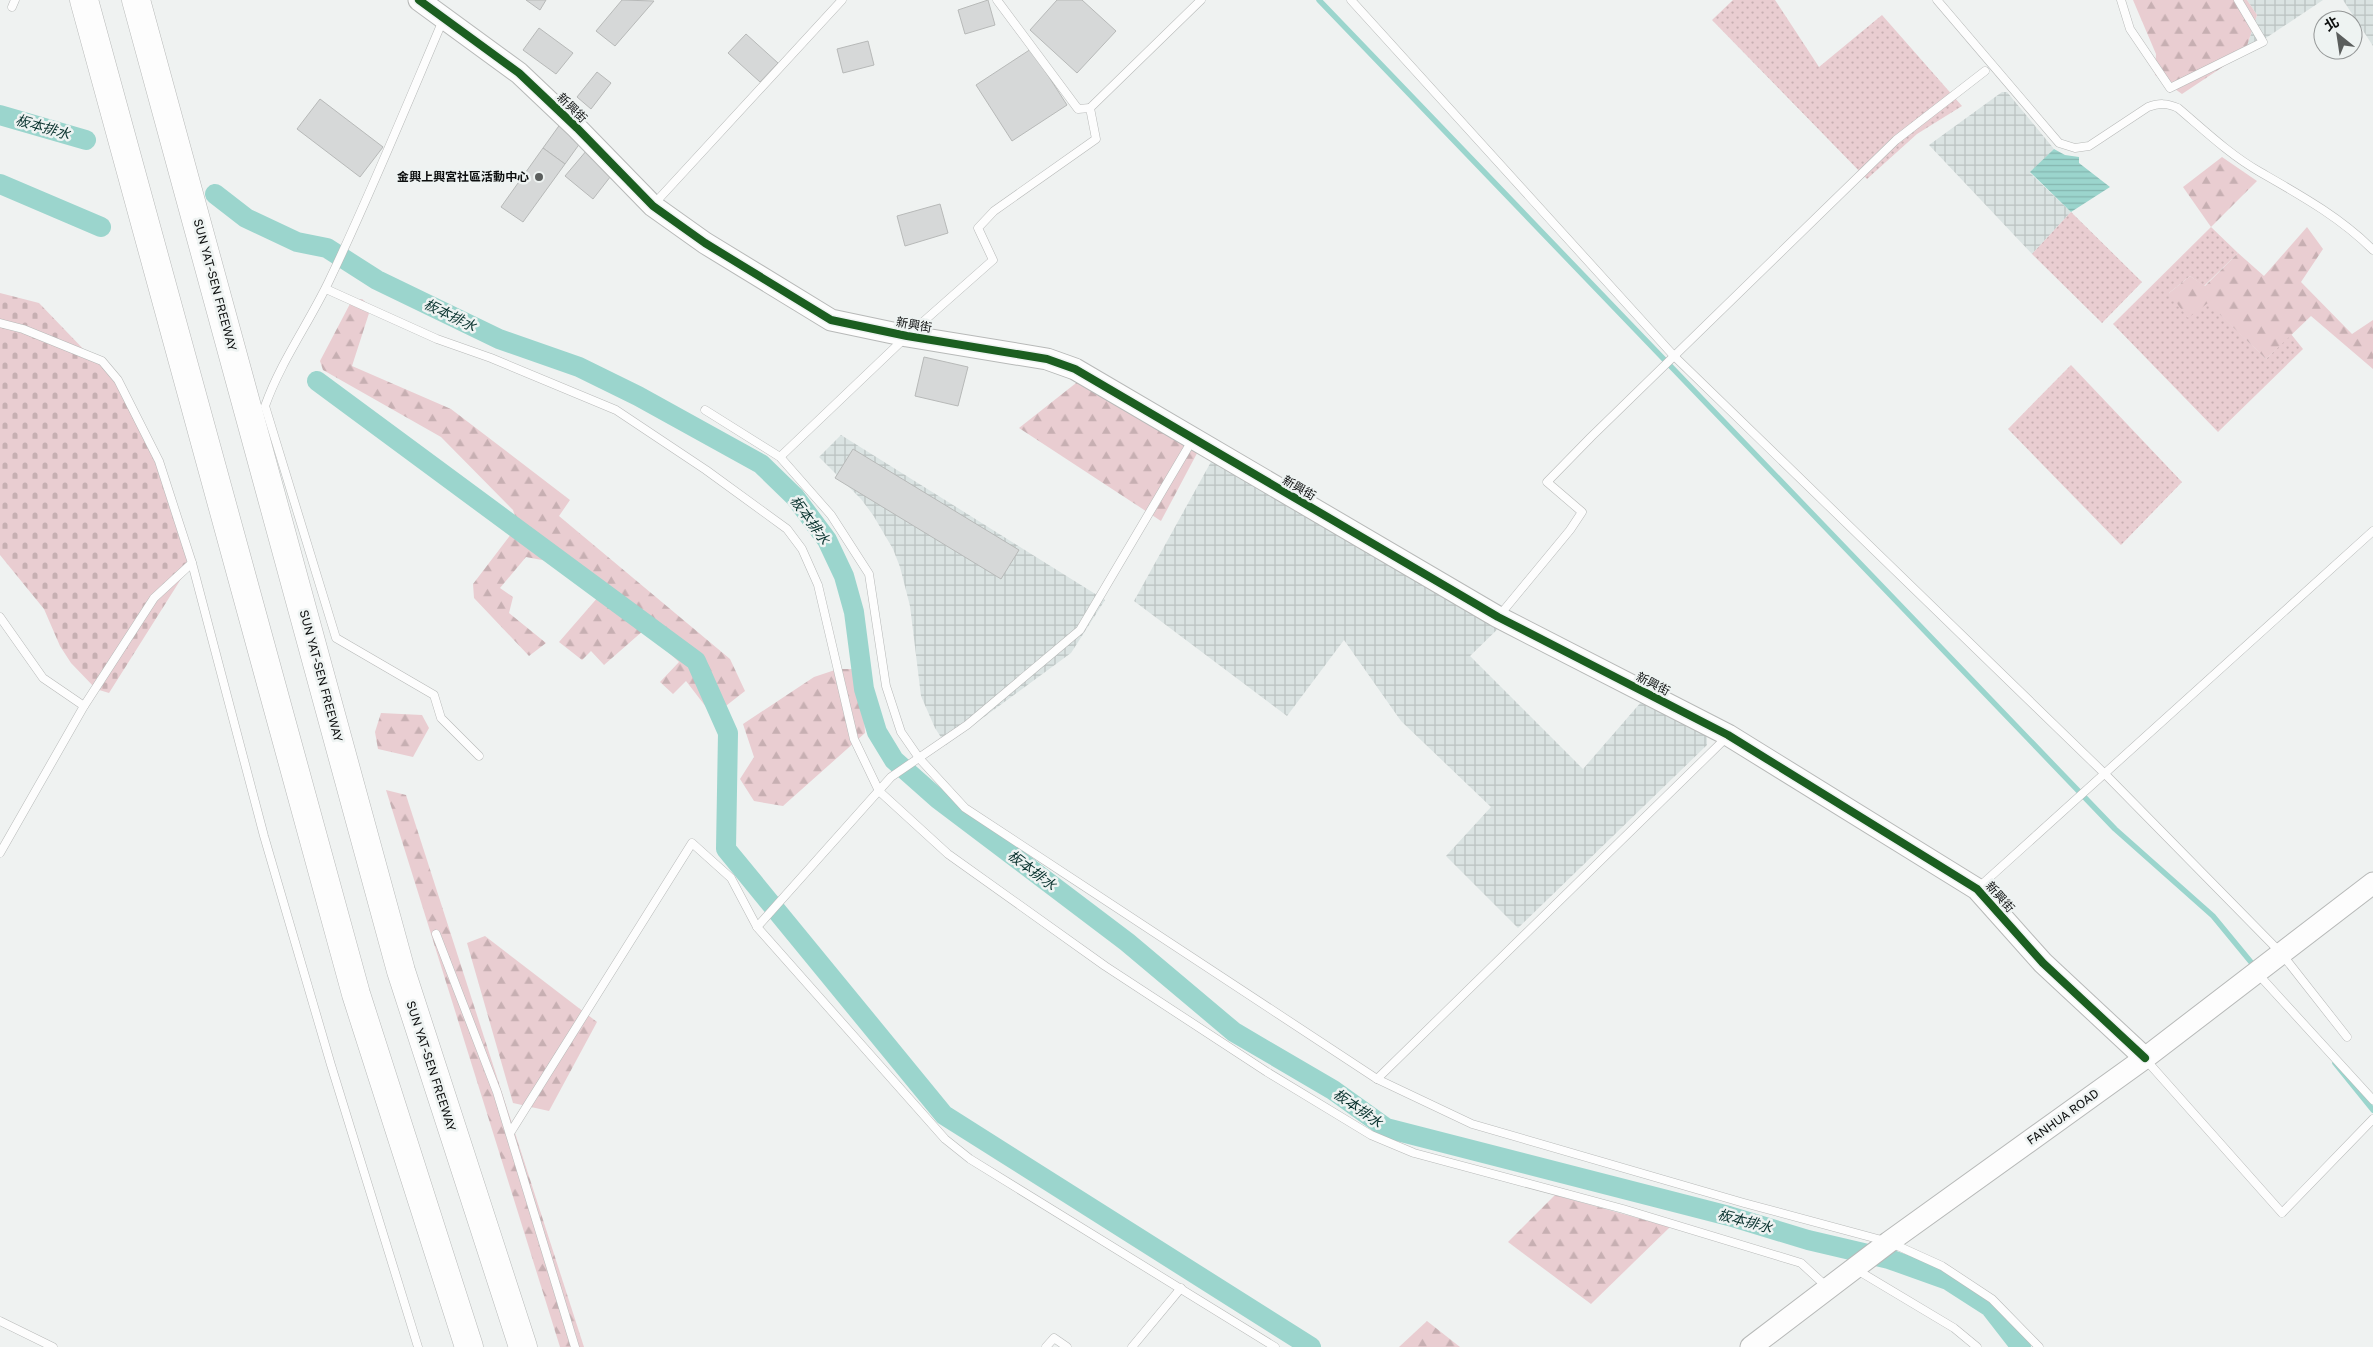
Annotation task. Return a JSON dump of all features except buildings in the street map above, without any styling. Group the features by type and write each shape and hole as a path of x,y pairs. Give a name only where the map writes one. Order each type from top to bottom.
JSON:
{"highway":[{"path":"84,0 356,994 469,1347"},
{"name":"SUN YAT-SEN FREEWAY","path":"136,0 400,971 523,1347"}],"street":[{"name":"新興街","path":"418,0 519,73 577,128 652,206 705,243 831,320 907,336 1047,359 1075,369 1498,617 1728,735 1977,889 2043,963 2145,1058"},
{"name":"FANHUA ROAD","path":"1751,1347 1827,1287 2145,1058 2373,883"}],"lane":[{"path":"652,206 842,0"},
{"path":"997,0 1078,109 1090,108 1201,0"},
{"path":"1351,0 1674,356 2105,774 2281,952 2347,1037"},
{"path":"1937,0 2060,143 2075,148 2089,146 2148,107 2154,104 2170,105 2178,108 2223,146 2258,171 2290,187 2344,224 2373,250"},
{"path":"2122,0 2130,29 2170,88 2263,42 2238,0"},
{"path":"444,18 364,208 326,289 274,380 265,406 336,638 434,696 441,718 479,756"},
{"path":"1498,617 1570,530 1582,512 1547,482 1896,140 1986,71"},
{"path":"780,457 907,336 992,260 978,228 994,211 1096,139 1090,108"},
{"path":"326,289 437,339 491,358 616,410 706,470 787,529 802,549 818,585 854,739 879,791 948,854 1105,966 1267,1072 1371,1135 1414,1153 1623,1209 1801,1263 1827,1287"},
{"path":"0,323 23,329 102,360 118,380 159,461 192,563 264,836 331,1065 418,1347"},
{"path":"706,410 780,457 830,515 870,574 886,686 901,732 919,758 965,808 1377,1079 1472,1124 1744,1203 1889,1242 1942,1266 1992,1299 2039,1347"},
{"path":"757,927 891,777 967,725 1080,630 1194,439"},
{"path":"1977,889 2373,531"},
{"path":"0,853 84,706 154,598 192,563"},
{"path":"0,617 42,678 84,706"},
{"path":"1377,1079 1728,735"},
{"path":"510,1133 692,843 731,878 757,927 951,1144 970,1159 1275,1347"},
{"path":"436,934 497,1092 575,1347"},
{"path":"2256,971 2373,1100"},
{"path":"2145,1058 2282,1213 2373,1118"},
{"path":"1854,1268 1954,1328 1977,1347"},
{"path":"1132,1347 1181,1288"},
{"path":"0,1321 53,1347"},
{"path":"1046,1347 1054,1338 1067,1347"}],"shaded area":[{"path":"2247,0 2323,0 2245,52 2257,15"},
{"path":"2343,0 2373,0 2373,46 2363,31 2363,10 2350,10"},
{"path":"2002,92 2007,92 2054,149 2030,173 2071,212 2032,254 1929,145"},
{"path":"841,435 1105,600 1071,653 946,745 935,728 921,696 910,606 900,567 893,549 861,499 819,457"},
{"path":"1217,451 1506,621 1470,656 1583,769 1642,701 1707,734 1707,745 1518,928 1446,856 1491,807 1401,721 1344,640 1287,716 1134,601"}],"green space":[{"path":"1733,0 1775,0 1819,67 1882,15 1962,106 1917,134 1867,179 1712,20"},
{"path":"2133,0 2247,0 2257,15 2245,52 2182,94 2155,75 2156,54"},
{"path":"2222,157 2257,181 2211,227 2183,187"},
{"path":"2071,212 2142,282 2102,323 2032,254"},
{"path":"2211,227 2238,253 2204,286 2190,276 2169,293 2208,302 2266,359 2291,334 2303,349 2218,432 2113,324"},
{"path":"2307,227 2323,249 2301,282 2352,334 2373,320 2373,369 2311,316 2266,359 2208,303 2188,318 2169,293 2190,276 2205,286 2238,253 2264,276"},
{"path":"0,293 39,303 90,356 104,365 149,433 191,556 186,571 109,693 96,689 71,663 60,646 44,609 0,555"},
{"path":"362,299 371,307 352,366 451,409 570,500 559,516 730,659 745,691 713,716 686,681 673,694 660,682 679,662 644,630 604,665 591,651 582,660 559,642 599,596 558,563 526,557 500,588 513,597 509,613 546,643 529,656 474,598 473,584 518,525 513,510 441,437 323,370 320,361 352,300"},
{"path":"2071,365 2182,482 2121,545 2008,429"},
{"path":"1090,372 1203,442 1161,521 1019,428"},
{"path":"838,669 861,669 865,733 783,806 754,801 740,779 754,757 743,724 814,677"},
{"path":"381,713 422,715 429,728 413,757 378,749 375,732"},
{"path":"386,790 406,795 584,1347 560,1347"},
{"path":"485,936 597,1022 549,1111 513,1103 467,943"},
{"path":"1555,1195 1670,1227 1591,1304 1508,1242"},
{"path":"1427,1321 1460,1347 1399,1347"}],"water":[{"path":"2054,149 2065,155 2079,157 2079,163 2110,187 2071,212 2030,172"}],"waterway":[{"path":"1319,0 2115,829 2213,916 2255,967"},
{"name":"板本排水","path":"0,115 86,140"},
{"path":"0,184 101,227"},
{"name":"板本排水","path":"215,194 246,218 297,242 327,248 377,280 499,339 579,367 638,396 761,464 795,497 827,540 844,576 854,612 864,689 877,732 894,760 938,799 1127,942 1234,1032 1333,1090 1386,1128 1729,1216 1808,1240 1889,1259 1948,1280 1990,1307 2021,1347"},
{"path":"317,381 696,661 728,733 726,849 944,1115 1311,1347"},
{"path":"2335,1063 2373,1110"}],"cycle path":[{"path":"419,0 519,73 577,128 653,206 705,243 831,320 907,336 1047,359 1075,369 1498,617 1728,735 1977,889 2043,963 2145,1058"}],"place":[{"name":"金興上興宮社區活動中心","path":"539,177"}]}
